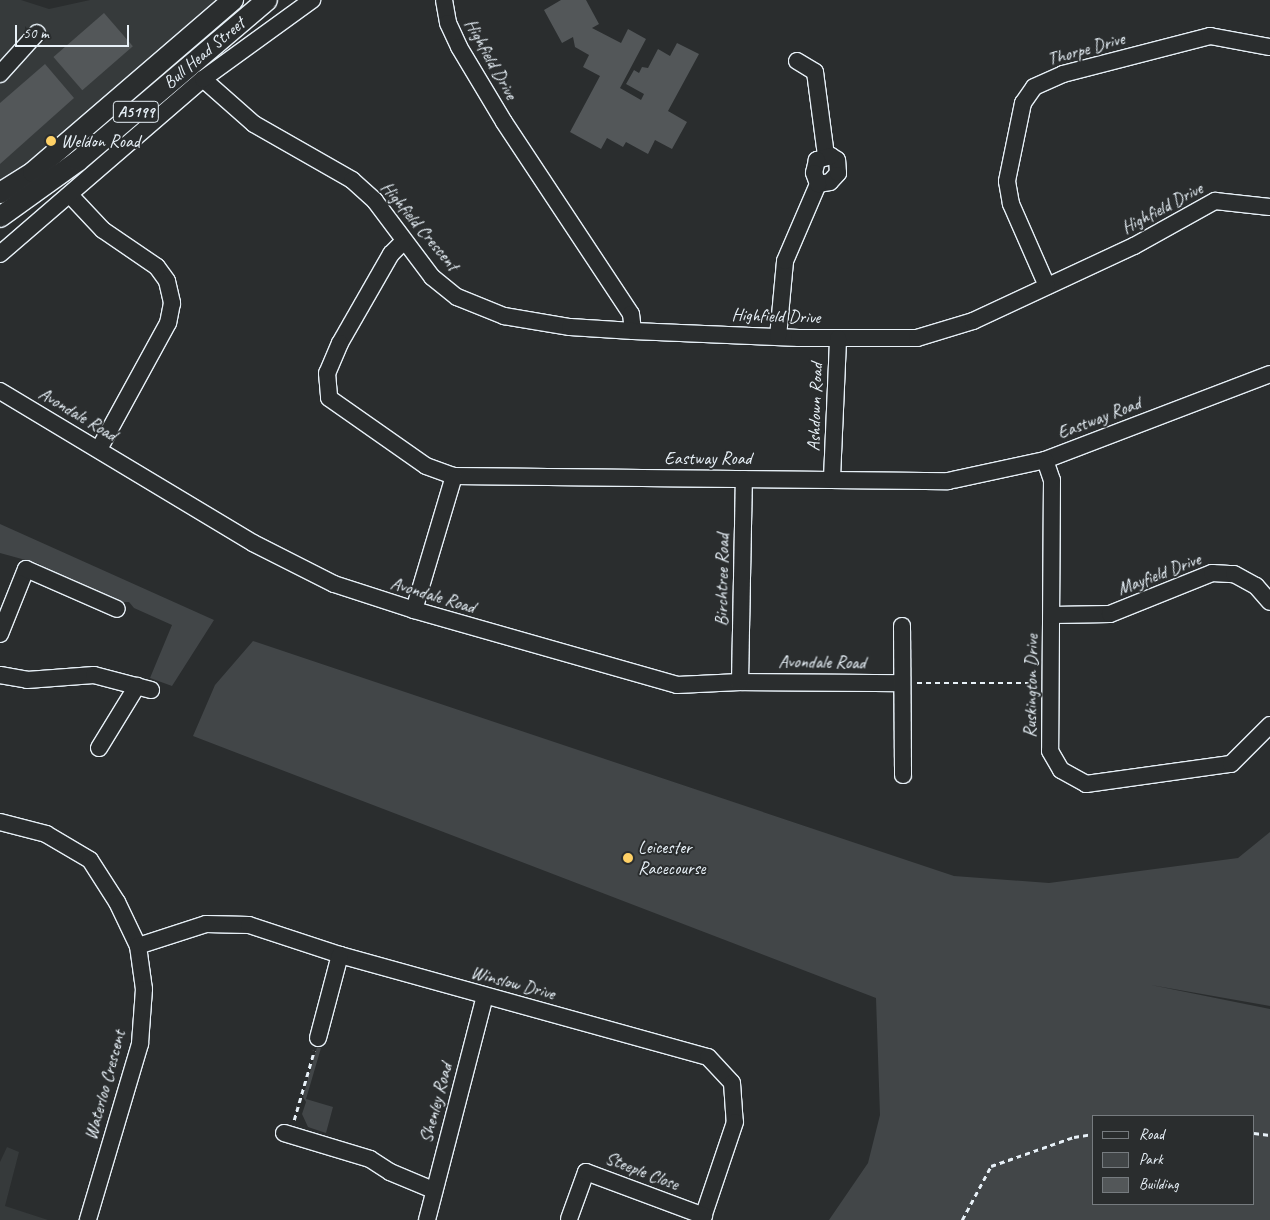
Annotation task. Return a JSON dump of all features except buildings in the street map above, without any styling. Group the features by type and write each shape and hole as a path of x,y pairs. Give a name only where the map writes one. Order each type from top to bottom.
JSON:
{"main road":[{"name":"Bull Head Street","path":"0,193 33,172 233,0"},
{"name":"Bull Head Street","path":"0,217 78,161 267,0"}],"street":[{"path":"0,254 203,79 312,0"},
{"name":"Highfield Drive","path":"444,0 448,23 459,47 504,122 630,314 634,331 778,337 917,338 973,321 1134,246 1215,201 1270,207"},
{"path":"0,74 37,32"},
{"name":"Thorpe Drive","path":"1047,286 1011,204 1007,181 1023,104 1034,87 1063,74 1210,36 1270,47"},
{"path":"778,337 785,261 818,184 814,166 817,160 826,156 815,72 797,60"},
{"name":"Highfield Crescent","path":"203,79 254,124 352,180 376,201 404,242 432,277 457,297 504,316 570,327 634,331"},
{"path":"70,195 103,230 157,267 167,281 172,303 168,323 100,450"},
{"name":"Eastway Road","path":"404,242 391,254 340,343 327,373 329,398 426,466 454,476 832,478 948,481 1045,460 1270,374"},
{"name":"Ashdown Road","path":"832,478 838,338"},
{"name":"Avondale Road","path":"0,391 253,543 334,584 414,610 677,685 740,682 901,683"},
{"name":"Ruskington Drive","path":"1045,460 1052,480 1050,751 1061,770 1086,784 1231,764 1270,725"},
{"path":"414,610 454,476"},
{"name":"Birchtree Road","path":"740,682 744,479"},
{"path":"0,634 26,569 117,609"},
{"name":"Mayfield Drive","path":"1052,615 1110,614 1212,573 1234,574 1256,586 1270,602"},
{"path":"902,626 903,775"},
{"path":"0,676 27,680 94,675 144,688 99,748"},
{"name":"Waterloo Crescent","path":"0,822 46,834 90,860 117,902 138,946 144,989 140,1044 88,1220"},
{"name":"Winslow Drive","path":"138,946 206,924 249,925 340,955 708,1057 732,1082 734,1122 703,1218"},
{"path":"318,1038 340,955"},
{"name":"Shenley Road","path":"427,1220 485,996"},
{"path":"287,1133 370,1159 390,1172 434,1190"},
{"name":"Steeple Close","path":"569,1219 586,1172 703,1218"}],"path":[{"path":"901,683 1051,683"},
{"path":"287,1133 318,1038"},
{"path":"1255,1133 1270,1135"},
{"path":"962,1220 991,1166 1074,1137 1092,1134"}],"shaded area":[{"path":"0,0 21,0 49,9 90,0 219,0 124,89 0,183"},
{"path":"7,1147 19,1152 5,1206 48,1220 0,1220 0,1162"}],"green space":[{"path":"0,524 214,620 172,686 150,678 172,625 134,608 129,602 112,602 45,571 40,564 0,553"},
{"name":"Leicester Racecourse","path":"253,641 954,876 1049,883 1238,858 1270,832 1270,1006 1151,985 1270,1009 1270,1220 829,1220 868,1163 880,1115 876,998 193,736 215,685"},
{"path":"317,1047 321,1048 306,1099 333,1107 326,1133 308,1127 302,1114 306,1102 303,1097"}],"place":[{"name":"Weldon Road","path":"51,141"},
{"name":"Leicester Racecourse","path":"628,858"}]}
